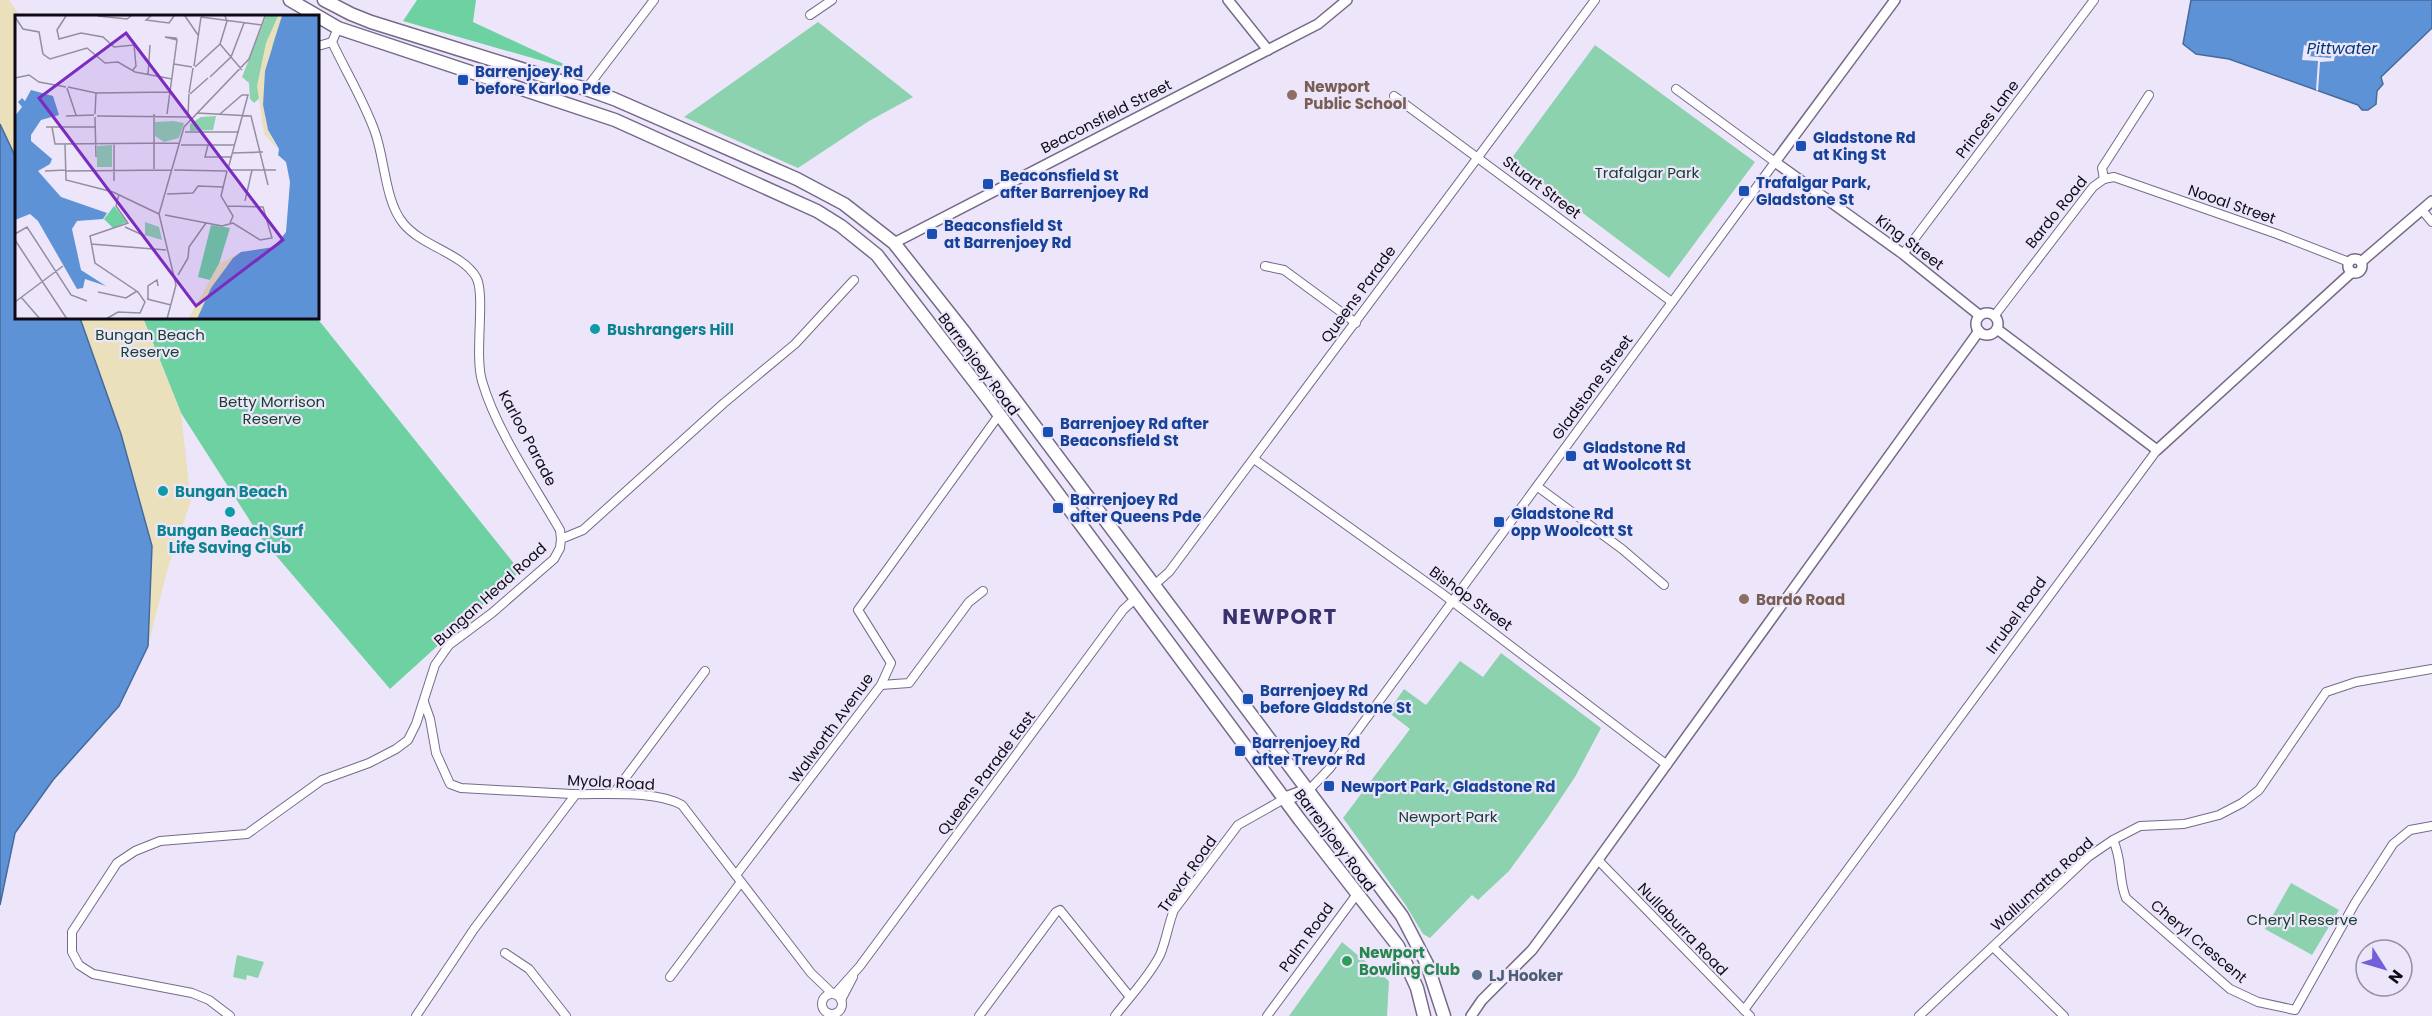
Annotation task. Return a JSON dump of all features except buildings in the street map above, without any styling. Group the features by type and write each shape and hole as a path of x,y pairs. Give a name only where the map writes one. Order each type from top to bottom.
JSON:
{"main road":[{"name":"Barrenjoey Road","path":"290,0 316,15"},
{"name":"Barrenjoey Road","path":"329,3 387,27 586,89 797,179 844,204 894,243 965,333 1402,916 1427,964 1444,1016"},
{"path":"329,3 338,28"},
{"name":"Barrenjoey Road","path":"320,18 338,28 615,120 817,211 841,226 877,255 1136,598 1284,799 1398,946 1417,988 1424,1016"},
{"name":"Beaconsfield Street","path":"877,255 894,243"},
{"name":"Queens Parade","path":"1136,598 1153,586"},
{"path":"1284,799 1309,790"},
{"name":"Palm Road","path":"1357,894 1374,880"}],"street":[{"path":"586,89 654,0"},
{"path":"810,15 832,0"},
{"path":"1228,0 1268,50"},
{"name":"Beaconsfield Street","path":"894,243 1318,24 1347,0"},
{"name":"Queens Parade","path":"1153,586 1169,572 1595,0"},
{"name":"Gladstone Street","path":"1309,790 1330,768 1895,0"},
{"name":"Princes Lane","path":"1903,254 2094,0"},
{"path":"320,45 332,42 338,28"},
{"name":"Karloo Parade","path":"332,42 375,134 395,212 403,224 417,237 464,264 476,277 480,289 478,360 482,381 497,419 560,530 561,539"},
{"name":"King Street","path":"1676,89 1903,254 1979,315"},
{"name":"Bardo Road","path":"1995,315 2093,187 2104,179 2102,168 2149,95"},
{"name":"Stuart Street","path":"1394,96 1672,302"},
{"name":"Nooal Street","path":"2104,179 2114,177 2277,234 2349,262"},
{"path":"2361,262 2356,259 2349,262 2348,268 2352,272 2361,271 2361,262 2432,201"},
{"path":"2422,210 2432,222"},
{"path":"1265,266 1284,270 1356,323"},
{"name":"Irrubel Road","path":"1747,1013 2157,450 2352,272"},
{"name":"Bungan Head Road","path":"230,1016 209,1000 192,993 93,974 79,965 72,952 72,932 117,864 135,851 160,841 247,834 322,780 369,763 408,740 417,724 435,665 448,645 492,613 554,559 560,548 561,539 583,530 724,403 795,344 854,280"},
{"path":"1985,312 1995,315 1998,321 1997,329 1987,335 1979,331 1976,325 1979,315 1985,312"},
{"path":"1997,329 2157,450"},
{"path":"1471,1016 1482,1000 1532,950 1979,331"},
{"name":"Walworth Avenue","path":"670,976 881,685 891,663 858,610 999,415"},
{"name":"Bishop Street","path":"1254,459 1511,644 1667,765"},
{"path":"1538,487 1622,549 1664,585"},
{"path":"881,685 909,683 969,602 983,591"},
{"name":"Queens Parade East","path":"838,999 1123,610 1136,598"},
{"name":"Wallumatta Road","path":"1919,1016 2088,858 2113,840 2140,826 2184,824 2219,815 2242,803 2259,790 2326,692 2356,682 2432,669"},
{"path":"614,793 705,671"},
{"name":"Myola Road","path":"424,701 436,753 450,784 461,788 576,794 614,793 669,800 682,805 811,974 838,999 847,1016"},
{"path":"416,1016 474,929 576,794"},
{"name":"Trevor Road","path":"1115,1016 1161,952 1167,926 1174,910 1238,825 1284,799"},
{"name":"Cheryl Crescent","path":"2113,840 2120,855 2122,889 2126,898 2230,989 2258,1002 2297,1013 2355,903 2393,844 2410,830 2432,826"},
{"name":"Nullaburra Road","path":"1598,860 1747,1013"},
{"name":"Palm Road","path":"1267,1016 1357,894"},
{"path":"979,1016 1056,912 1060,910 1130,996"},
{"path":"1993,947 2064,1016"},
{"path":"506,953 529,969 566,1016"},
{"name":"Myola Road","path":"811,974 823,1002"},
{"path":"838,999 833,1015 827,1012 823,1002 838,999"},
{"path":"819,1016 823,1002"}],"green space":[{"path":"417,0 476,0 473,22 581,72 403,21"},
{"path":"818,22 913,97 869,121 798,168 684,117"},
{"name":"Trafalgar Park","path":"1595,45 1755,162 1669,278 1511,159"},
{"name":"Betty Morrison Reserve","path":"144,320 319,320 520,571 390,689 261,538 181,413"},
{"name":"Newport Park","path":"1501,653 1601,728 1575,777 1509,871 1478,900 1472,895 1430,938 1423,934 1405,904 1343,818 1410,729 1388,712 1404,689 1426,705 1460,661 1483,677"},
{"name":"Cheryl Reserve","path":"2291,883 2339,910 2312,955 2265,929"},
{"name":"Newport Bowling Club","path":"1342,942 1389,981 1387,1016 1289,1016"},
{"path":"237,955 264,962 258,978 247,975 246,980 233,977"}],"sand":[{"path":"0,0 9,0 19,15 15,15 15,156 0,124"},
{"name":"Bungan Beach","path":"81,320 144,320 181,413 191,501 167,571 148,646 152,546 121,434"}],"water":[{"name":"Pittwater","path":"2191,0 2432,0 2432,28 2381,77 2383,84 2377,91 2376,104 2368,110 2362,110 2358,105 2229,59 2196,54 2183,44"},
{"path":"0,124 15,156 15,320 81,320 121,434 152,546 148,646 119,706 53,780 15,833 0,905"}],"pier":[{"path":"2304,45 2307,46 2307,56 2331,58 2333,48 2336,49 2334,61 2320,62 2318,91 2316,90 2318,61 2302,60"}],"place":[{"name":"Barrenjoey Rd before Karloo Pde","path":"463,80"},
{"name":"Newport Public School","path":"1292,95"},
{"name":"Gladstone Rd at King St","path":"1801,146"},
{"name":"Beaconsfield St after Barrenjoey Rd","path":"988,184"},
{"name":"Trafalgar Park, Gladstone St","path":"1744,191"},
{"name":"Beaconsfield St at Barrenjoey Rd","path":"932,234"},
{"name":"Bushrangers Hill","path":"595,329"},
{"name":"Barrenjoey Rd after Beaconsfield St","path":"1048,432"},
{"name":"Gladstone Rd at Woolcott St","path":"1571,456"},
{"name":"Bungan Beach","path":"163,491"},
{"name":"Barrenjoey Rd after Queens Pde","path":"1058,508"},
{"name":"Bungan Beach Surf Life Saving Club","path":"230,512"},
{"name":"Gladstone Rd opp Woolcott St","path":"1499,522"},
{"name":"Bardo Road","path":"1744,599"},
{"name":"Barrenjoey Rd before Gladstone St","path":"1248,699"},
{"name":"Barrenjoey Rd after Trevor Rd","path":"1240,751"},
{"name":"Newport Park, Gladstone Rd","path":"1329,786"},
{"name":"Newport Bowling Club","path":"1347,961"},
{"name":"LJ Hooker","path":"1477,975"}],"district":[{"name":"NEWPORT","path":"1280,616"}],"park label":[{"name":"Bungan Beach Reserve","path":"150,342"}]}
